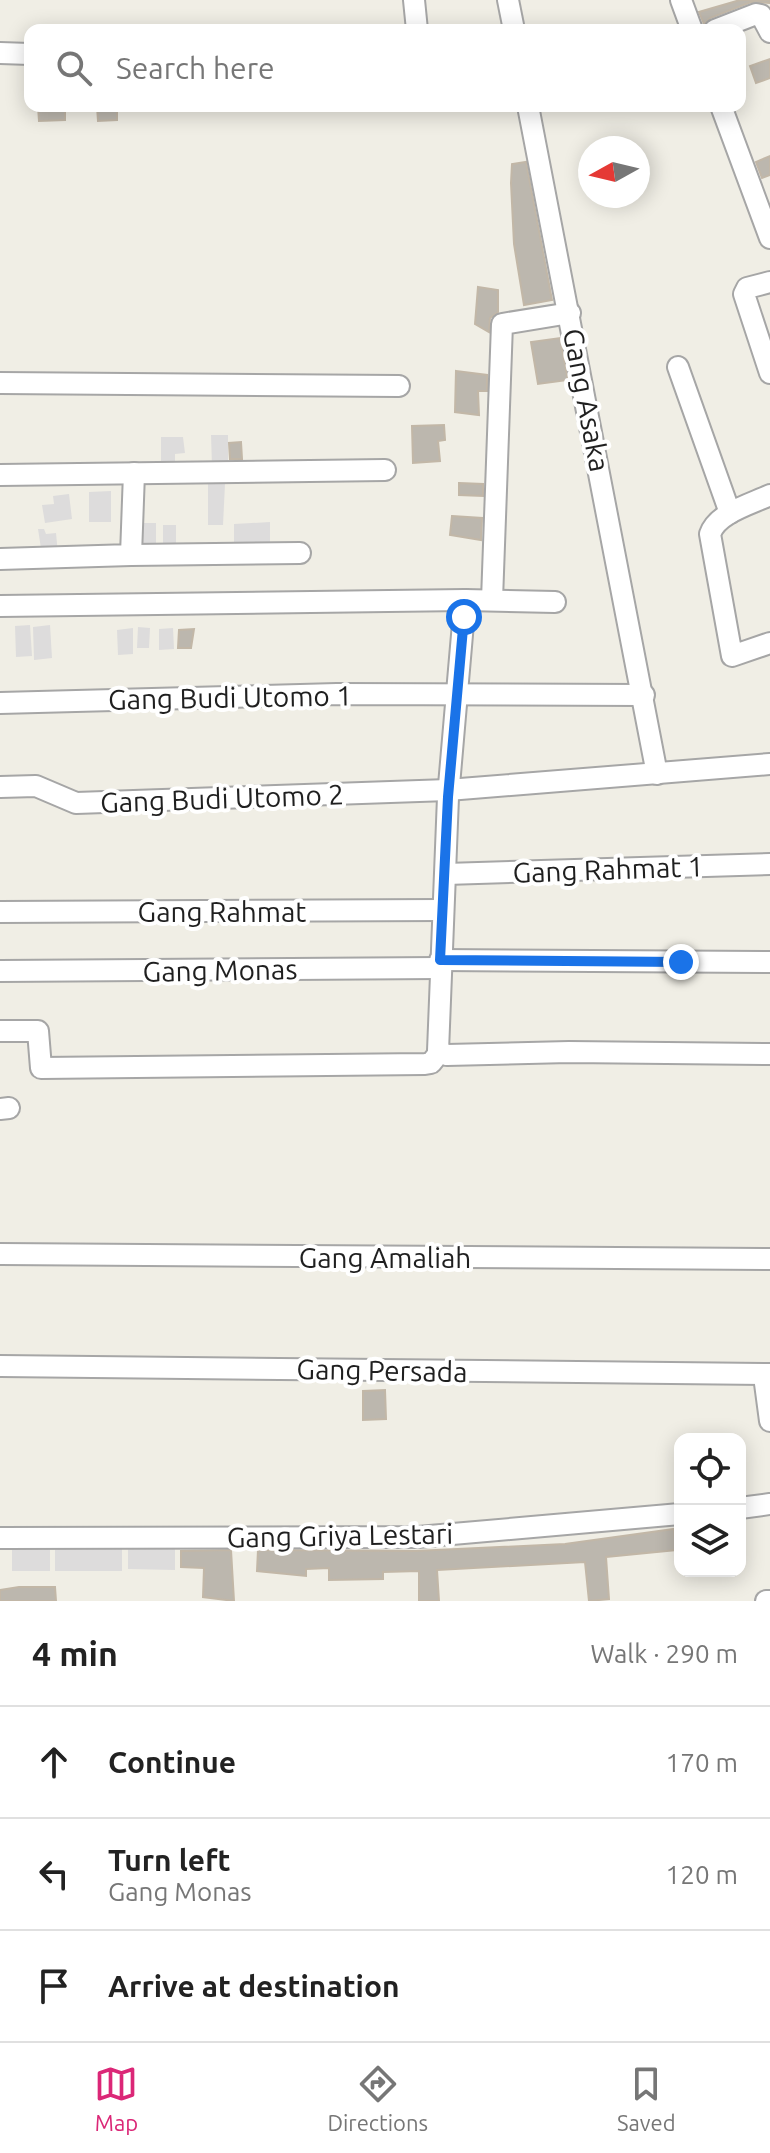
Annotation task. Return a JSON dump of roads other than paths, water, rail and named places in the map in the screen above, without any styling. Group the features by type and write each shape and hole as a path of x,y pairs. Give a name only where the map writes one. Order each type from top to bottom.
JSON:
{"street":[{"path":"414,0 416,24"},
{"path":"508,0 513,24"},
{"path":"681,0 690,24"},
{"path":"730,24 761,15 770,32"},
{"path":"0,53 24,54"},
{"name":"Gang Asaka","path":"529,112 657,774"},
{"path":"723,112 770,238"},
{"path":"770,282 747,288 744,294 770,373"},
{"path":"492,600 502,324 570,313"},
{"path":"678,367 730,513"},
{"path":"0,383 399,386"},
{"path":"0,475 385,470"},
{"path":"131,555 134,473"},
{"path":"770,495 730,513 714,526 710,534 731,655 735,657 770,643"},
{"path":"0,559 300,553"},
{"path":"0,1031 38,1031 41,1068 431,1063 439,1053 448,790 459,695 465,600"},
{"path":"0,606 465,600 555,602"},
{"name":"Gang Budi Utomo 1","path":"0,703 644,695"},
{"name":"Gang Budi Utomo 2","path":"0,787 36,786 76,803 448,790 770,764"},
{"name":"Gang Rahmat 1","path":"446,874 770,864"},
{"name":"Gang Rahmat","path":"0,912 443,910"},
{"name":"Gang Monas","path":"0,971 770,962"},
{"path":"439,1053 770,1054"},
{"name":"Gang Amaliah","path":"0,1254 770,1259"},
{"name":"Gang Persada","path":"0,1366 767,1375"},
{"path":"767,1375 770,1421"},
{"path":"746,1507 770,1504"},
{"name":"Gang Griya Lestari","path":"0,1538 418,1537 674,1515"}]}
